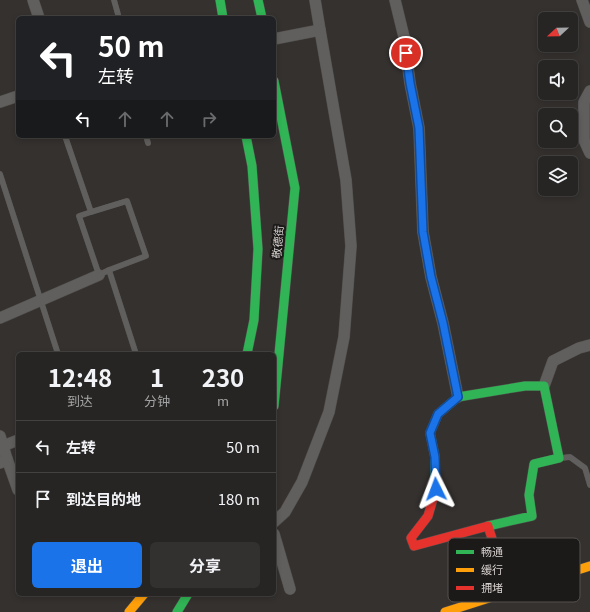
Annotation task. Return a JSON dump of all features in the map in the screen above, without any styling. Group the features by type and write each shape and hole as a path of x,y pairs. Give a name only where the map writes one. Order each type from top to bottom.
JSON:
{"street":[{"path":"33,0 38,16"},
{"path":"220,0 223,16"},
{"path":"258,0 262,16"},
{"path":"276,520 285,512 302,482 329,412 344,337 351,246 346,180 315,0"},
{"path":"395,0 404,37 410,83 419,128 423,232 431,277 443,323 458,397"},
{"path":"582,0 590,22"},
{"path":"276,39 320,30"},
{"path":"590,90 584,102 584,140 590,152"},
{"name":"敬德街","path":"276,91 295,188 276,385"},
{"path":"0,102 16,97"},
{"name":"敬德街","path":"246,138 252,166 258,250 254,320 247,352"},
{"path":"0,318 104,272"},
{"path":"544,386 525,386 458,397 438,414 430,433 435,457 436,489 428,516 411,538 414,546 532,516 529,495 534,464 559,458 552,418 544,386 554,361 579,348 590,345"},
{"path":"16,440 2,441 4,461 16,486"},
{"path":"488,526 492,538"},
{"path":"276,541 290,589"},
{"path":"580,569 590,566"},
{"path":"129,612 142,596"},
{"path":"177,612 187,596"},
{"path":"445,612 477,602"}],"lane":[{"path":"114,0 118,16"},
{"path":"66,138 91,212"},
{"path":"147,138 148,143"},
{"path":"0,174 42,300 57,352"},
{"path":"104,272 146,256 127,201 79,216 104,272 135,352"},
{"path":"559,458 570,457 585,468 590,485"}],"traffic: fast":[{"path":"220,0 223,16"},
{"path":"258,0 262,16"},
{"path":"276,91 295,188 276,385"},
{"path":"246,138 252,166 258,249 254,320 247,352"},
{"path":"435,492 435,457 430,433 438,414 458,397 525,386 544,386 559,458 534,464 529,495 532,516 488,526"},
{"path":"177,612 187,596"}],"traffic: slow":[{"path":"580,569 590,566"},
{"path":"129,612 142,596"},
{"path":"445,612 477,602"}],"traffic: jam":[{"path":"435,492 428,516 411,538 414,546 488,526 492,538"}],"route":[{"path":"406,53 419,128 423,232 431,277 443,323 458,397 438,414 430,433 435,457 436,489"}]}
